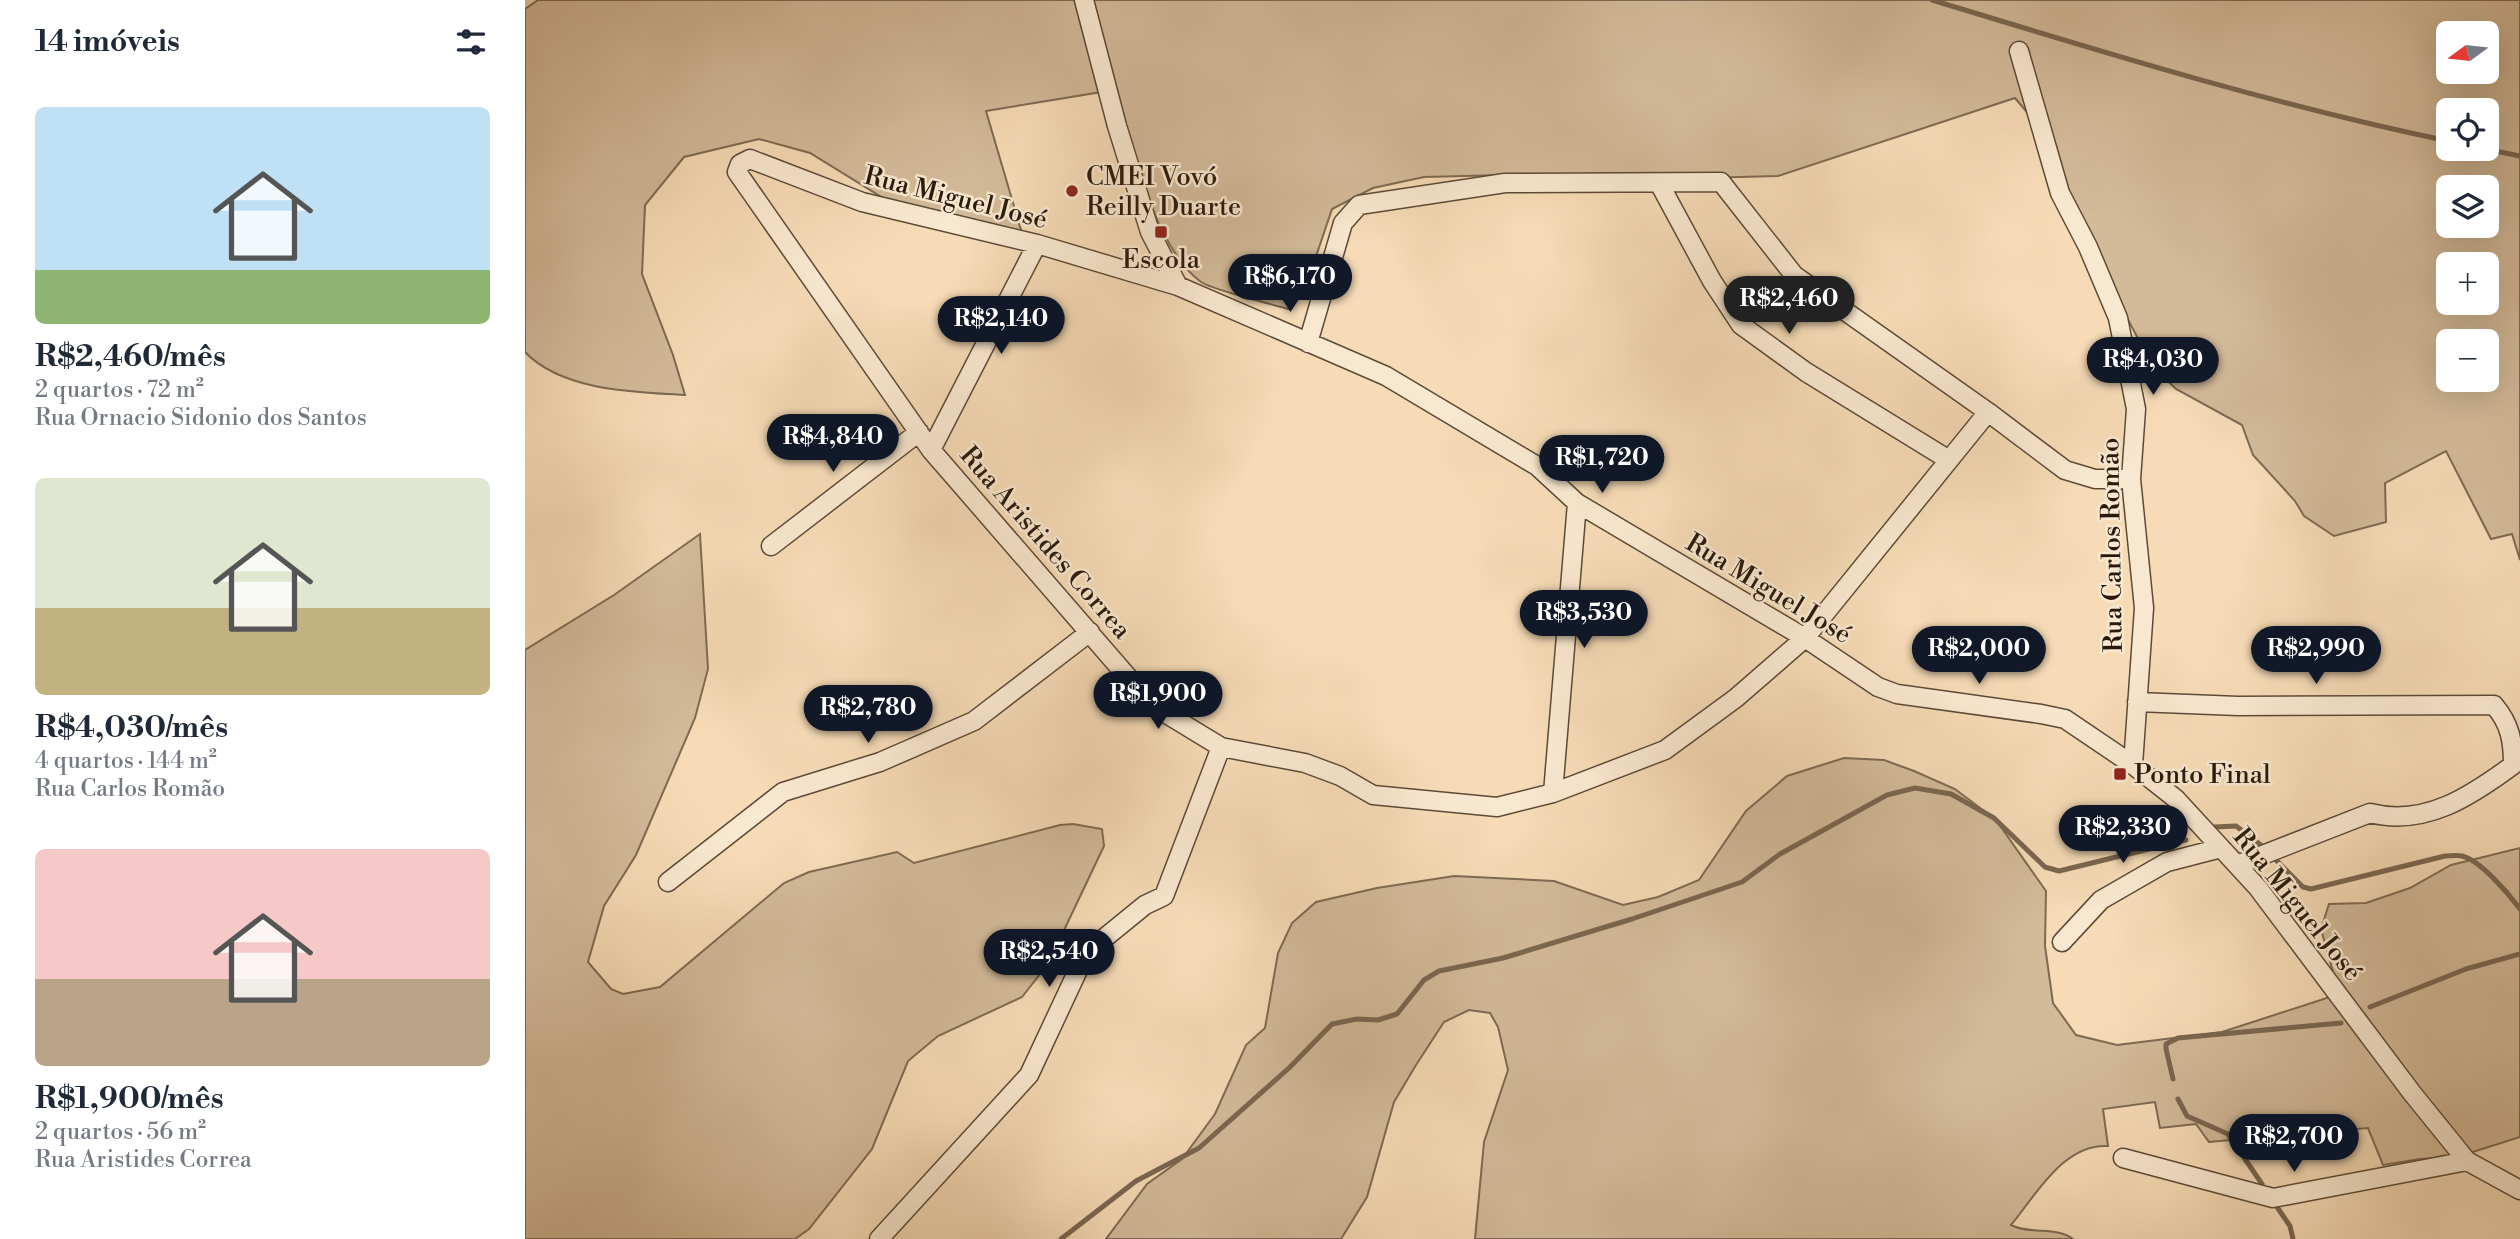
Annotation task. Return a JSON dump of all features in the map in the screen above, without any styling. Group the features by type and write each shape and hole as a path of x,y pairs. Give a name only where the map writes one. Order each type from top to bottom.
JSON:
{"street":[{"path":"1084,0 1117,126 1150,232 1178,286"},
{"name":"Rua Carlos Romão","path":"2019,51 2060,193 2118,318 2136,409 2131,479 2144,608 2133,765"},
{"name":"Rua Miguel José","path":"740,164 750,159 862,202 1037,244 1178,286 1386,376 1537,466 1577,503 1805,638 1878,687 1896,694 2065,719 2133,765 2176,799 2265,898 2411,1093 2467,1161 2520,1190"},
{"name":"Rua Aristides Correa","path":"740,164 737,172 931,450 1152,705 1221,747 1305,763 1340,776 1373,795 1442,804 1497,807 1553,793 1665,750 1737,698 1805,638 1988,412"},
{"path":"1308,343 1343,223 1359,205 1505,183 1721,182 1794,275 1988,412 2065,470 2095,479 2131,479"},
{"path":"1659,183 1712,281 1741,325 1806,372 1949,460"},
{"path":"931,450 1037,244"},
{"path":"771,547 919,432"},
{"path":"1553,793 1577,503"},
{"path":"668,883 783,792 880,762 974,721 1090,632"},
{"path":"2137,702 2238,706 2494,705 2505,718 2513,737 2513,765 2477,791 2425,815 2391,818 2370,813 2237,865"},
{"path":"879,1239 1030,1075 1086,953 1145,905 1164,896 1221,747"},
{"path":"2062,942 2101,900 2167,862 2221,848"},
{"path":"2123,1158 2273,1198 2467,1161"}],"shaded area":[{"path":"538,0 2520,0 2520,560 2512,534 2491,539 2446,451 2385,483 2386,522 2334,536 2304,516 2295,501 2253,455 2242,425 2176,389 2153,367 2086,240 2049,138 2015,98 1778,176 1662,179 1550,174 1424,177 1373,188 1332,209 1306,286 1288,309 1208,285 1185,267 1171,246 1146,194 1114,90 986,111 1026,247 888,201 810,153 759,139 684,157 645,205 642,274 685,395 622,390 579,382 540,365 525,352 525,9"},
{"path":"700,534 708,669 695,718 636,855 604,906 588,962 611,989 623,994 660,987 784,883 809,872 897,852 914,863 1060,825 1073,824 1102,829 1104,846 1048,964 1022,997 938,1036 908,1061 872,1149 809,1229 795,1239 525,1239 525,650 614,595"},
{"path":"1844,758 1884,760 1914,771 1955,789 1996,820 2046,891 2045,946 2053,1003 2076,1035 2117,1045 2222,1032 2339,994 2321,929 2329,904 2366,903 2410,888 2451,865 2520,848 2520,1137 2457,1157 2383,1165 2368,1128 2209,1142 2196,1124 2160,1128 2155,1102 2103,1109 2108,1146 2092,1147 2065,1162 2052,1173 2011,1225 2026,1230 2059,1233 2073,1239 1475,1239 1484,1142 1508,1070 1498,1027 1490,1013 1469,1010 1444,1022 1394,1102 1367,1197 1341,1239 1106,1239 1147,1184 1182,1159 1215,1114 1246,1045 1265,1028 1278,953 1292,923 1316,902 1377,888 1454,876 1554,881 1623,905 1658,897 1699,880 1746,811 1787,776"}],"waterway":[{"path":"1932,0 2253,94 2436,138"},
{"path":"2499,152 2520,156"},
{"path":"1061,1239 1136,1181 1199,1148 1289,1068 1332,1024 1357,1019 1378,1020 1397,1014 1424,980 1439,971 1503,958 1742,882 1780,854 1887,795 1915,788 1951,794 1994,818 2045,867 2059,871 2186,840"},
{"path":"2214,827 2236,826 2266,849"},
{"path":"2272,856 2303,887 2311,889 2445,856 2462,856 2485,871 2520,909"},
{"path":"2370,1007 2466,969 2520,954"},
{"path":"2173,1079 2166,1044 2178,1038 2341,1023"},
{"path":"2178,1099 2187,1116 2228,1134 2262,1184"},
{"path":"2277,1207 2290,1226 2293,1239"}],"place":[{"name":"CMEI Vovó Reilly Duarte","path":"1072,191"},
{"name":"Escola","path":"1161,232"},
{"name":"Ponto Final","path":"2120,774"}]}
